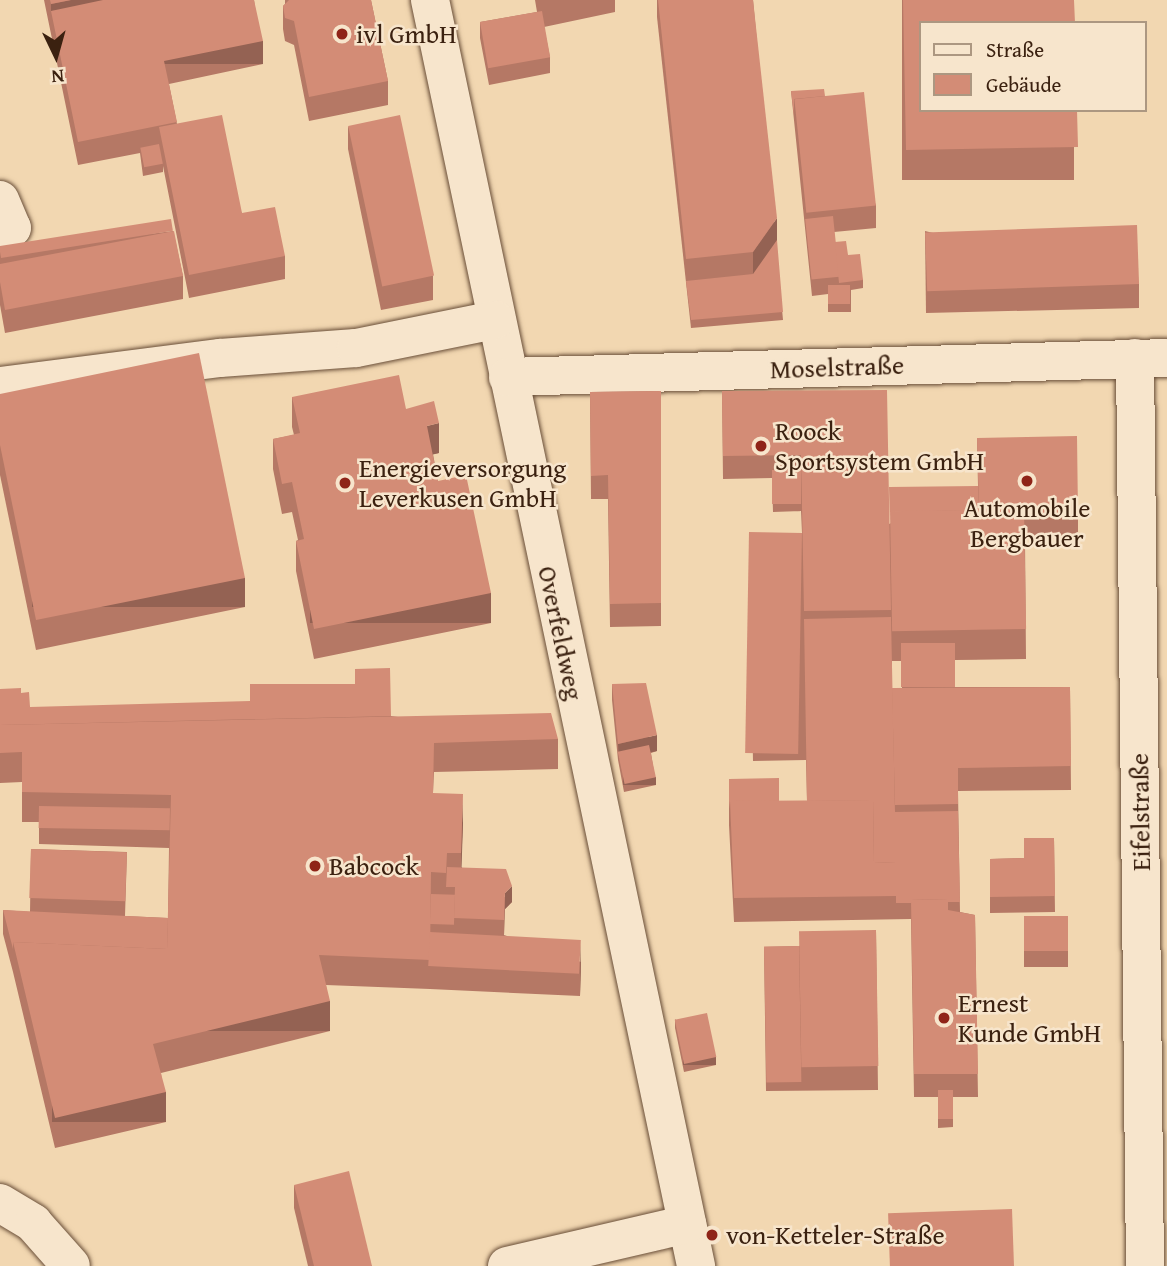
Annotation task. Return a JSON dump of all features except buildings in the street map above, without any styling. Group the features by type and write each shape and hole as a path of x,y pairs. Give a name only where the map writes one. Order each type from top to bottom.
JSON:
{"street":[{"name":"Overfeldweg","path":"430,0 495,320 696,1266"},
{"path":"0,200 12,228 0,238"},
{"path":"0,386 220,358 356,348 495,320"},
{"name":"Moselstraße","path":"508,377 1151,358"},
{"name":"Eifelstraße","path":"1145,1266 1151,358"},
{"path":"0,1203 33,1223 71,1266"},
{"path":"507,1266 687,1224"}],"place":[{"name":"ivl GmbH","path":"342,34"},
{"name":"Roock Sportsystem GmbH","path":"761,446"},
{"name":"Automobile Bergbauer","path":"1027,481"},
{"name":"Energieversorgung Leverkusen GmbH","path":"345,483"},
{"name":"Babcock","path":"315,866"},
{"name":"Ernest Kunde GmbH","path":"944,1018"},
{"name":"von-Ketteler-Straße","path":"712,1235"}]}
